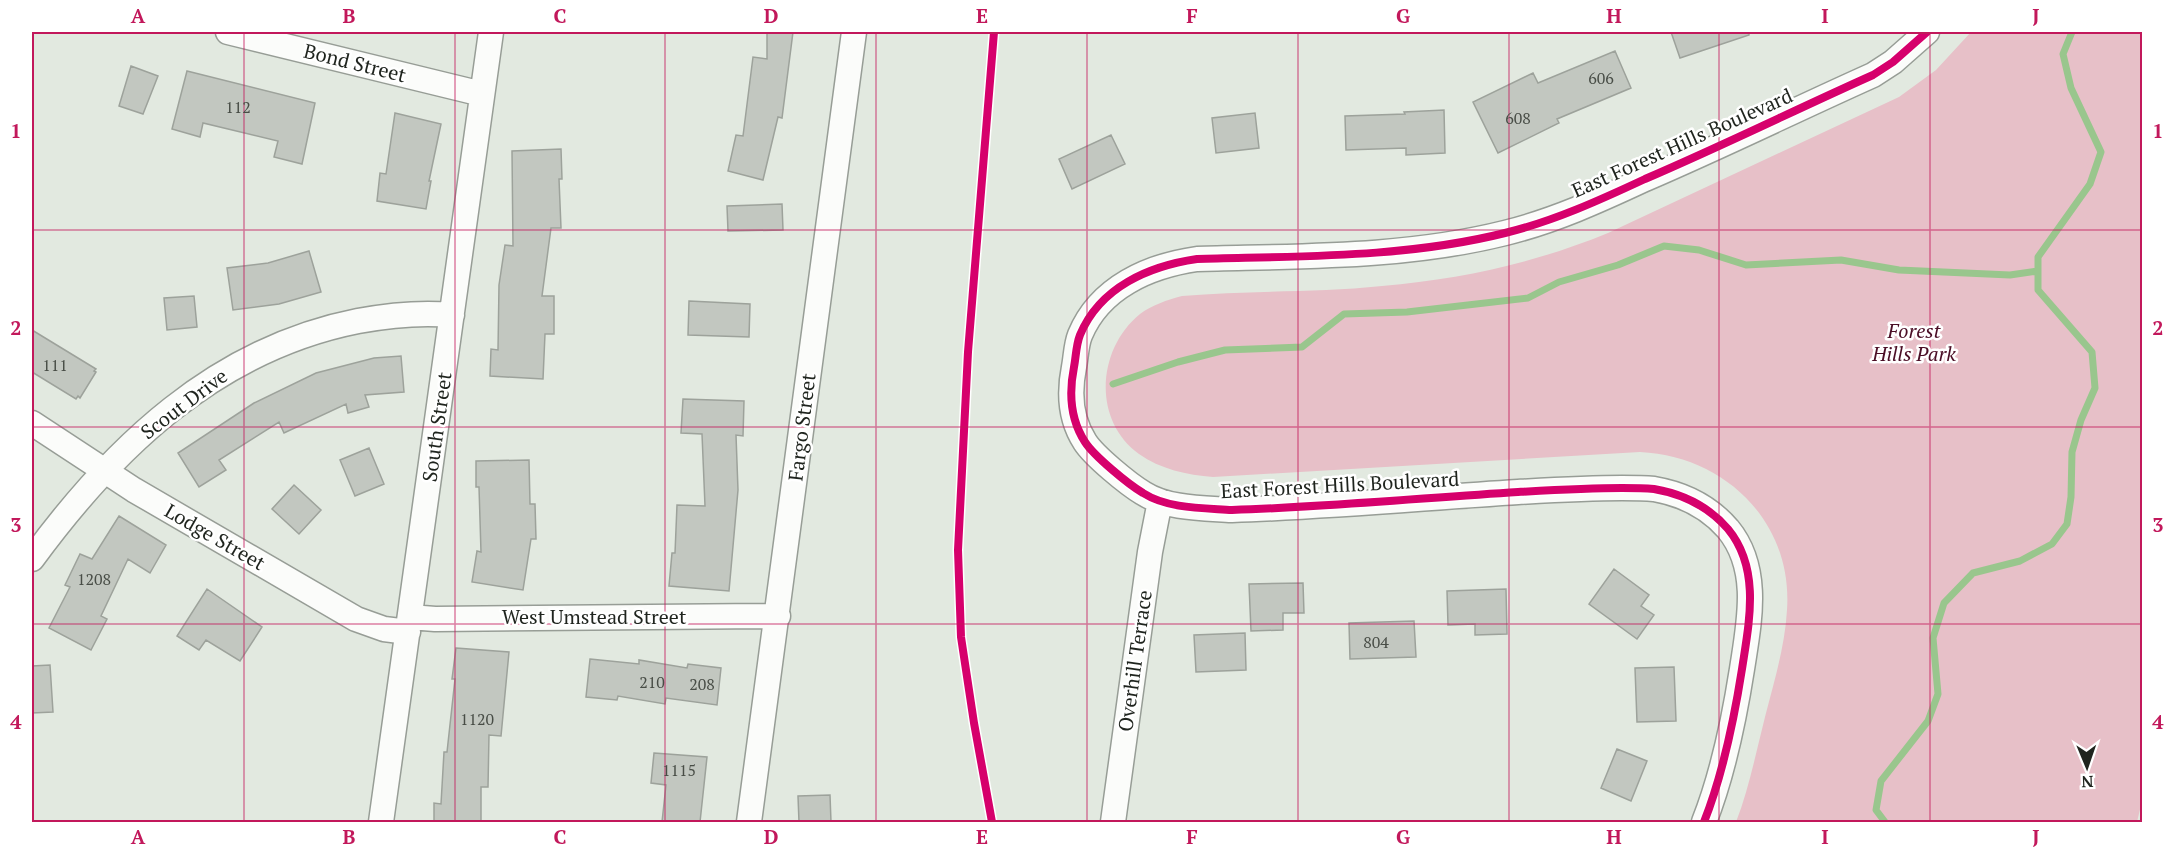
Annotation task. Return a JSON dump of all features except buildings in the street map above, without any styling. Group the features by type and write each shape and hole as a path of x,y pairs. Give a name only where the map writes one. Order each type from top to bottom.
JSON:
{"street":[{"name":"Bond Street","path":"228,32 482,93"},
{"name":"South Street","path":"381,822 491,32"},
{"name":"Fargo Street","path":"749,822 854,32"},
{"name":"East Forest Hills Boulevard","path":"1704,822 1711,804 1735,711 1749,624 1750,580 1738,544 1728,529 1697,503 1679,495 1652,489 1589,488 1272,509 1232,510 1160,501 1144,494 1102,459 1086,442 1076,424 1071,403 1072,376 1079,337 1089,318 1102,302 1139,276 1169,263 1197,259 1387,252 1454,244 1506,233 1549,220 1703,154 1873,75 1893,62 1927,32"},
{"name":"Scout Drive","path":"32,559 105,469 178,403 205,383 242,361 304,334 338,325 388,315 426,312 452,315"},
{"name":"Lodge Street","path":"32,423 134,490 356,619 384,629 409,624"},
{"name":"Overhill Terrace","path":"1113,822 1148,564 1160,501"},
{"name":"West Umstead Street","path":"409,624 435,619 778,616"}],"green space":[{"name":"Forest Hills Park","path":"1971,32 2142,32 2142,801 2137,822 1736,822 1749,784 1782,650 1787,610 1786,578 1779,549 1766,522 1748,500 1725,481 1700,466 1671,456 1640,452 1213,477 1193,475 1156,464 1139,454 1124,440 1113,423 1107,404 1108,365 1115,346 1126,329 1140,314 1155,305 1182,296 1332,290 1440,279 1497,268 1581,244 1899,97 1936,70"}],"waterway":[{"path":"1885,822 1876,810 1881,781 1928,721 1938,694 1933,638 1944,603 1973,573 2020,561 2052,544 2067,524 2071,497 2072,452 2081,420 2095,388 2092,352 2038,290 2038,257 2090,184 2101,152 2071,88 2063,54 2072,32"},
{"path":"1113,384 1178,362 1225,350 1302,347 1344,314 1407,312 1528,298 1559,282 1618,265 1664,246 1699,250 1746,265 1841,260 1899,270 2010,275 2038,271"}],"cycle path":[{"path":"992,822 961,637 958,550 968,352 994,32"},
{"path":"1704,822 1717,785 1731,727 1749,615 1749,579 1745,561 1738,545 1721,521 1704,508 1675,494 1638,488 1596,488 1232,510 1186,507 1164,502 1143,493 1120,477 1096,455 1080,433 1071,396 1072,376 1080,335 1089,318 1113,292 1144,273 1179,262 1197,259 1352,254 1429,247 1505,233 1559,216 1702,154 1873,75 1893,62 1927,32"}]}
